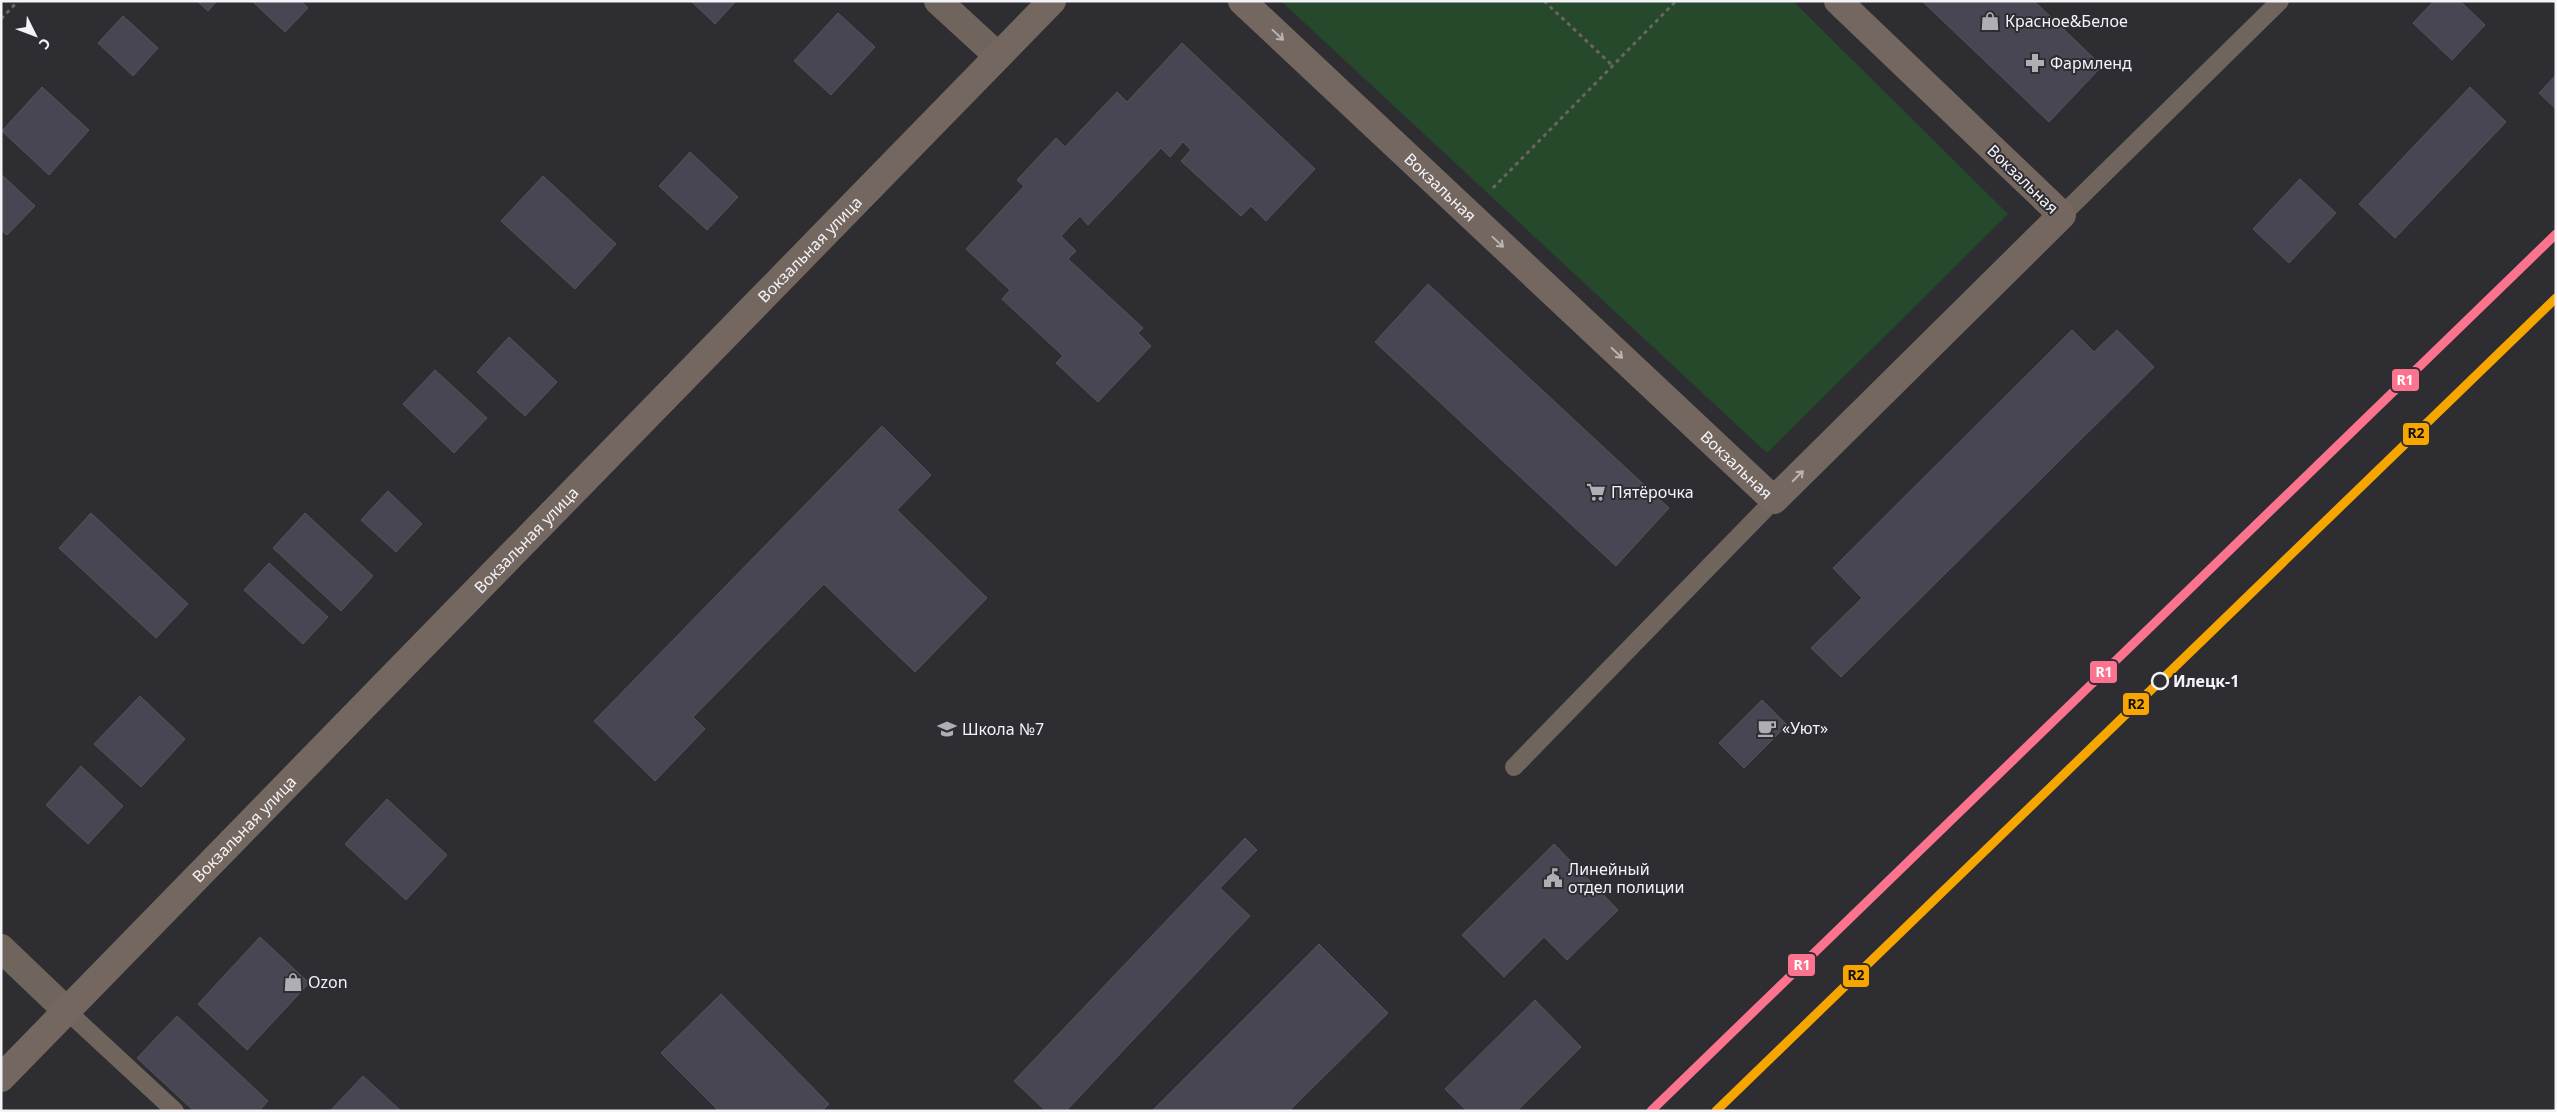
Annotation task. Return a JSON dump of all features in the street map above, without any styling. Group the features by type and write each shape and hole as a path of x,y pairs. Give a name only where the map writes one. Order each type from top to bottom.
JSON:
{"street":[{"path":"938,1 998,56"},
{"name":"Вокзальная улица","path":"1,1078 68,1012 1052,1"},
{"name":"Вокзальная","path":"1242,1 1774,500 2062,215 1838,1"},
{"path":"1,948 68,1012"}],"lane":[{"path":"2062,215 2280,1"},
{"path":"1514,767 1774,500"},
{"path":"68,1012 175,1111"}],"path":[{"path":"1,19 18,1"},
{"path":"1544,1 1613,66"},
{"path":"1468,214 1676,1"}],"green space":[{"path":"1281,1 1793,1 2008,214 1767,453"}],"building":[{"path":"197,1 217,1 208,11"},
{"path":"252,1 301,1 308,8 285,32"},
{"path":"691,1 736,1 715,24"},
{"path":"1922,1 2034,1 2102,66 2049,122"},
{"path":"2434,1 2460,1 2485,25 2452,60 2413,23"},
{"path":"838,13 875,47 831,95 794,61"},
{"path":"123,16 158,48 133,76 98,43"},
{"path":"1182,43 1315,169 1266,221 1251,206 1241,216 1181,161 1191,150 1183,142 1170,157 1161,148 1088,225 1080,216 1072,224 1061,236 1076,251 1068,259 1143,328 1138,333 1151,346 1098,402 1056,363 1063,356 1002,299 1010,290 966,249 1024,186 1017,180 1056,138 1065,147 1117,92 1127,102"},
{"path":"2556,75 2556,109 2539,93"},
{"path":"42,87 89,130 49,175 2,131"},
{"path":"2470,87 2506,122 2395,238 2359,204"},
{"path":"690,152 738,197 707,230 659,186"},
{"path":"1,174 35,206 7,235 1,230"},
{"path":"543,176 616,244 575,289 501,221"},
{"path":"2300,179 2336,213 2289,263 2253,229"},
{"path":"1428,284 1669,508 1616,566 1375,342"},
{"path":"2072,330 2094,352 2117,330 2154,367 1841,677 1811,648 1862,598 1833,568"},
{"path":"509,337 557,382 525,416 477,372"},
{"path":"435,370 487,418 454,453 403,404"},
{"path":"882,426 931,475 897,510 987,598 915,672 824,584 693,717 705,729 655,781 594,721"},
{"path":"388,491 422,524 396,552 361,520"},
{"path":"91,513 188,604 156,638 59,548"},
{"path":"305,513 373,576 341,611 273,548"},
{"path":"269,563 328,617 303,644 244,590"},
{"path":"140,696 185,739 141,787 94,744"},
{"path":"1762,700 1787,725 1744,768 1719,743"},
{"path":"81,766 123,806 88,844 46,805"},
{"path":"387,799 447,855 406,900 345,844"},
{"path":"1245,838 1257,850 1220,888 1250,916 1066,1111 1046,1111 1014,1081"},
{"path":"1554,844 1618,910 1567,960 1544,937 1504,977 1462,935"},
{"path":"260,937 309,983 247,1050 198,1004"},
{"path":"1319,944 1388,1013 1289,1111 1152,1111"},
{"path":"721,994 829,1104 822,1111 719,1111 661,1053"},
{"path":"1535,1000 1581,1047 1517,1111 1467,1111 1445,1089"},
{"path":"177,1016 268,1101 259,1111 194,1111 137,1058"},
{"path":"363,1076 401,1111 330,1111"}],"transit line":[{"name":"R1","path":"1651,1111 2556,234"},
{"name":"R2","path":"1716,1111 2556,298"}],"place":[{"name":"Красное&Белое","path":"1990,21"},
{"name":"Фармленд","path":"2035,63"},
{"name":"Пятёрочка","path":"1596,492"},
{"name":"Илецк-1","path":"2160,681"},
{"name":"«Уют»","path":"1767,728"},
{"name":"Школа №7","path":"947,729"},
{"name":"Линейный отдел полиции","path":"1553,878"},
{"name":"Ozon","path":"293,982"}]}
